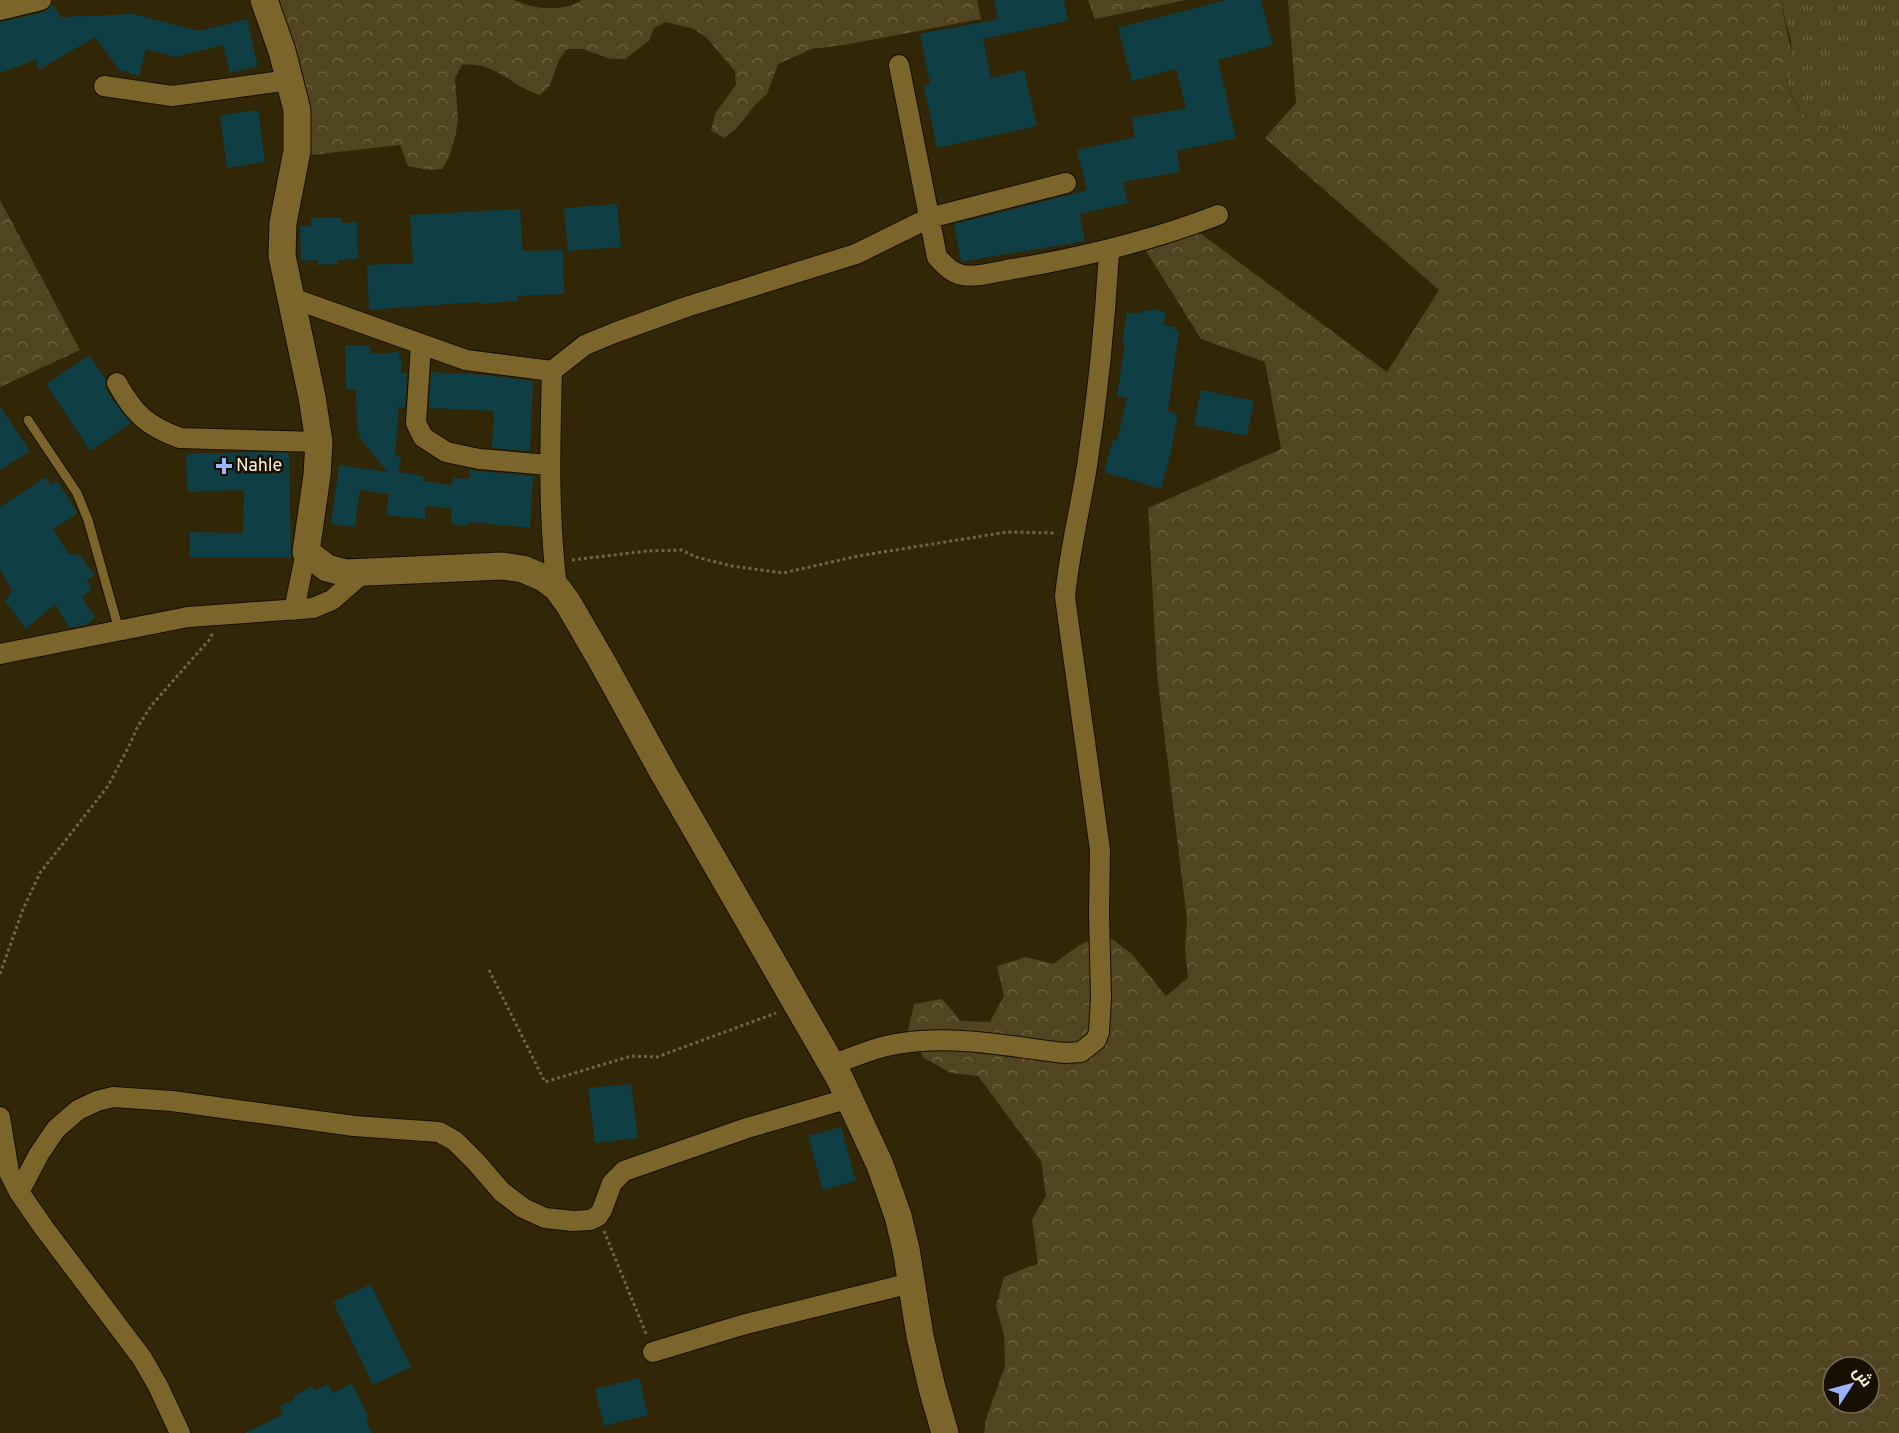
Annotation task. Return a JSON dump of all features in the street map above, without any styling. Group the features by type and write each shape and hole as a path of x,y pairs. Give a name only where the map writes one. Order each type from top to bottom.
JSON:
{"street":[{"path":"0,10 41,0"},
{"path":"264,0 282,51 297,110 298,138 283,223 282,256 319,442 317,475 306,552 294,610"},
{"path":"899,65 937,257 949,270 964,276 1047,263 1173,233 1218,215"},
{"path":"104,87 172,96 290,80"},
{"path":"292,298 466,360 552,371 585,345 614,333 686,307 856,254 929,218 1066,183"},
{"path":"832,1065 877,1048 906,1042 951,1041 1065,1053 1081,1052 1096,1040 1099,1032 1101,999 1100,850 1065,597 1067,570 1076,533 1098,396 1109,250"},
{"path":"421,345 416,423 423,437 446,452 479,459 549,465"},
{"path":"552,371 549,465 551,536 556,575 660,767 850,1098 880,1165 898,1216 932,1388 945,1433"},
{"path":"117,383 128,402 142,419 159,431 180,438 319,442"},
{"path":"306,552 327,568 346,573 502,566 523,569 544,578 556,575"},
{"path":"0,654 188,617 313,608 332,600 363,573"},
{"path":"19,1192 39,1154 56,1129 78,1110 97,1101 113,1097 172,1101 354,1126 439,1132 455,1141 476,1161 502,1192 523,1208 545,1218 590,1220 598,1216 612,1183 624,1171 747,1128 850,1098"},
{"path":"0,1117 9,1172 19,1192 142,1358 180,1433"},
{"path":"653,1352 742,1325 911,1282"}],"lane":[{"path":"28,420 77,493 88,520 119,631"}],"path":[{"path":"556,575 647,551 682,550 696,558 783,573 858,556 1007,532 1076,533"},
{"path":"0,974 22,909 40,873 108,786 137,728 209,640 221,616"},
{"path":"489,970 545,1082 631,1056 657,1057 798,1004"},
{"path":"598,1216 653,1352"}],"green space":[{"path":"275,0 514,0 539,8 557,8 582,0 977,0 981,19 812,49 778,64 767,94 736,129 724,138 711,130 716,112 736,85 735,71 706,37 694,29 666,22 654,28 649,41 625,59 611,59 583,49 567,49 559,60 550,85 540,95 494,70 474,65 462,65 455,78 458,119 449,157 442,169 429,170 408,166 400,145 311,155 301,100"},
{"path":"1088,0 1186,0 1095,19"},
{"path":"1288,0 1780,0 1792,54 1792,69 1787,82 1791,97 1809,120 1821,126 1879,134 1899,145 1899,1433 984,1433 986,1419 1005,1366 1004,1335 996,1306 1004,1277 1038,1264 1032,1219 1046,1196 1041,1161 978,1076 951,1073 924,1058 908,1031 914,1004 942,999 961,1021 990,1022 1004,996 997,966 1026,957 1053,964 1078,946 1104,933 1132,954 1166,996 1188,978 1185,948 1187,920 1157,674 1148,508 1281,449 1265,362 1201,339 1146,251 1200,233 1387,372 1439,290 1265,138 1296,103"},
{"path":"1780,0 1899,0 1899,145 1879,134 1821,126 1809,120 1791,96 1787,82 1792,69 1791,41"},
{"path":"0,200 80,350 0,387"}],"building":[{"path":"994,0 1064,0 1068,21 983,39 991,78 1024,70 1037,126 937,148 924,86 930,84 920,34 998,19"},
{"path":"1226,0 1261,0 1273,45 1218,60 1236,138 1177,151 1180,172 1123,182 1128,203 1080,214 1085,241 961,262 954,224 1087,190 1077,150 1135,137 1132,118 1186,108 1176,69 1132,81 1118,28"},
{"path":"52,4 61,17 134,14 198,31 247,19 258,66 230,73 223,45 175,57 146,49 139,76 119,70 95,37 39,70 36,60 0,73 0,22 44,12"},
{"path":"258,110 265,162 227,168 220,115"},
{"path":"617,204 621,247 568,251 564,208"},
{"path":"520,209 523,251 563,250 564,294 517,296 517,301 369,310 367,265 413,263 410,215"},
{"path":"311,218 342,218 342,223 357,222 358,259 337,260 338,264 318,265 318,260 301,261 300,226 311,226"},
{"path":"1152,309 1166,312 1164,325 1175,327 1175,330 1179,331 1168,411 1178,414 1161,489 1104,472 1113,439 1117,440 1127,398 1117,396 1127,312 1142,314 1142,310 1152,311"},
{"path":"345,345 370,346 370,354 399,352 399,358 402,358 401,373 407,373 405,407 399,407 395,456 401,457 399,472 424,476 423,481 452,485 453,478 469,479 470,470 533,476 530,528 469,522 468,526 451,524 452,509 439,507 426,506 425,519 386,515 389,494 360,490 355,527 331,524 339,465 387,472 360,438 357,427 356,390 346,389"},
{"path":"89,355 106,380 106,388 113,400 131,423 90,451 46,384"},
{"path":"433,372 533,381 530,451 492,448 494,411 429,408"},
{"path":"1201,390 1254,401 1247,436 1194,425"},
{"path":"0,406 30,451 0,470"},
{"path":"289,453 291,558 190,557 190,532 243,533 244,493 243,490 187,492 186,454"},
{"path":"46,477 51,485 57,481 78,513 53,529 69,554 74,553 75,556 79,554 95,575 87,580 92,590 82,597 95,618 85,625 69,628 55,604 26,629 5,601 12,590 0,570 0,507"},
{"path":"631,1084 638,1138 595,1143 588,1088"},
{"path":"841,1127 856,1181 823,1190 808,1136"},
{"path":"371,1284 411,1367 373,1385 333,1302"},
{"path":"639,1378 648,1415 604,1426 595,1389"},
{"path":"352,1383 369,1418 366,1420 372,1433 245,1433 283,1414 280,1406 295,1399 293,1396 313,1386 315,1391 328,1384 333,1393"}],"place":[{"name":"Nahle","path":"224,466"}]}
